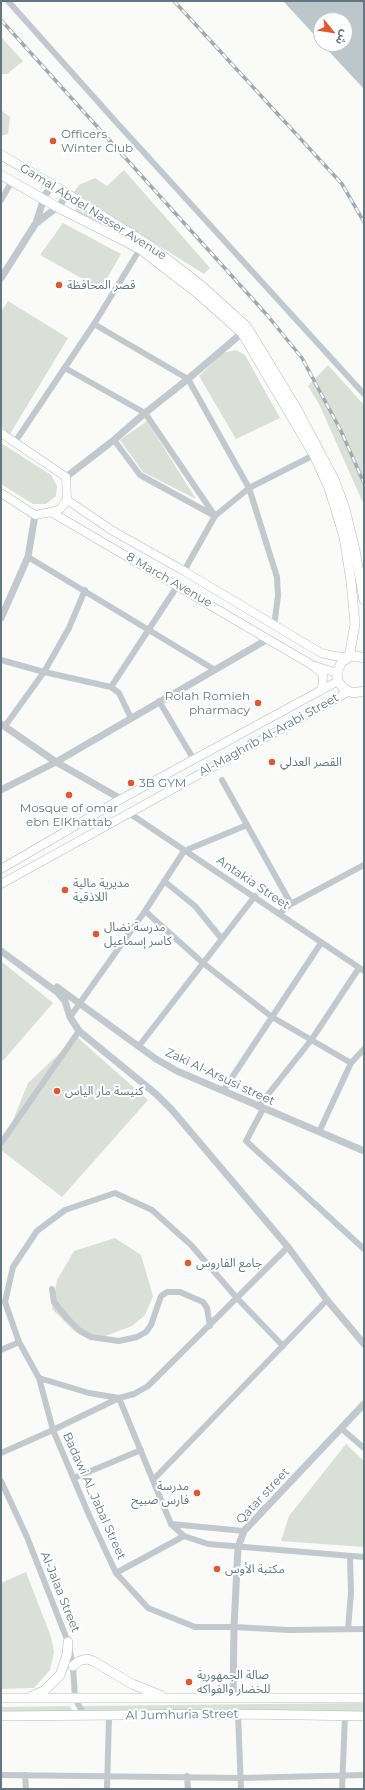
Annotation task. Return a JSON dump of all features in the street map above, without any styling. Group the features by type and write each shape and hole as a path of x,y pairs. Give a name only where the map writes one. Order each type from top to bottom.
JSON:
{"main road":[{"name":"Gamal Abdel Nasser Avenue","path":"1,155 53,185 149,245 202,286 248,327 297,409 335,481 356,550 364,600"},
{"name":"Gamal Abdel Nasser Avenue","path":"1,175 57,207 140,249 197,293 242,333 314,455 329,488 344,536 351,581 355,624 349,657"},
{"path":"1,433 66,477 67,500 60,508 51,512 35,515 1,493"},
{"path":"67,500 113,531 184,571 321,653 334,656 355,656 364,658"},
{"name":"8 March Avenue","path":"51,512 178,585 312,665 338,677"},
{"path":"1,869 121,799 322,690 338,677 341,663 349,657"},
{"path":"312,665 323,674 322,690"},
{"path":"338,677 348,692 357,693 364,691"},
{"name":"Al-Maghrib Al-Arabi Street","path":"1,884 348,692"},
{"path":"26,1698 45,1690 60,1675 67,1655 68,1642"},
{"path":"73,1666 79,1661 87,1659 93,1661 132,1684 167,1698"},
{"name":"Al Jumhuria Street","path":"1,1698 364,1698"},
{"name":"Al Jumhuria Street","path":"1,1716 238,1714 364,1716"}],"street":[{"path":"8,1 116,123 364,394"},
{"path":"1,200 12,181"},
{"path":"2,276 36,224 43,199 47,191 53,185"},
{"path":"36,224 63,201 66,193"},
{"path":"15,442 94,324 140,249"},
{"path":"94,324 188,379 249,488 277,577 278,596 274,626"},
{"path":"66,477 114,440 242,333"},
{"path":"65,368 145,413 215,516"},
{"path":"114,440 140,475 215,516"},
{"path":"184,571 215,516 249,488 314,455"},
{"path":"1,618 28,557 35,515"},
{"path":"28,557 85,590 215,670"},
{"path":"111,687 150,630 178,585"},
{"path":"85,590 69,628 44,672 3,725 56,762 121,799"},
{"path":"1,790 56,762 268,639"},
{"path":"1,660 44,672 111,687 119,693 131,718"},
{"path":"159,701 194,760"},
{"path":"222,780 291,904"},
{"name":"Antakia Street","path":"130,813 184,851 255,896 321,943 362,969"},
{"path":"70,1017 146,911 184,851 247,825"},
{"path":"279,914 291,904 364,865"},
{"path":"164,881 195,906 221,938"},
{"path":"139,1046 221,938 255,896"},
{"path":"146,911 203,963 272,1017 351,1063"},
{"path":"223,1091 321,943"},
{"name":"Zaki Al-Arsusi street","path":"1,945 156,1059 177,1071 260,1108 364,1151"},
{"path":"1,951 62,996 70,1017 79,1031 156,1094 288,1247 327,1300 364,1344"},
{"path":"362,969 260,1108 246,1141 364,1249"},
{"path":"1,1143 79,1031"},
{"path":"319,1132 351,1063 364,1048"},
{"path":"3,1302 13,1267 37,1231 65,1210 116,1193 152,1210 191,1245 236,1297 283,1346"},
{"path":"1,1452 53,1430 119,1398 134,1394 148,1386 288,1247"},
{"path":"52,1289 54,1302 67,1318 80,1331 91,1337 119,1341 138,1336 146,1332 151,1325 161,1296 167,1292 180,1292 194,1296 203,1302 207,1308 210,1326"},
{"path":"154,1479 327,1300"},
{"name":"Badawi Al_Jabal Street","path":"3,1302 20,1342 39,1378 53,1430 116,1574 148,1608 195,1627 234,1627 289,1630 364,1629"},
{"path":"1,1350 20,1342"},
{"path":"39,1378 89,1393 119,1398"},
{"path":"119,1398 154,1479 171,1524 184,1536 208,1544 364,1557"},
{"name":"Qatar street","path":"233,1699 234,1627 238,1547 244,1530 342,1429 364,1404"},
{"path":"342,1429 364,1448"},
{"path":"74,1478 141,1450"},
{"name":"Al-Jalaa Street","path":"1,1481 27,1537 68,1642 73,1666 75,1698 84,1715"},
{"path":"171,1524 244,1530"},
{"path":"116,1574 184,1536"},
{"path":"348,1629 351,1593 350,1557"},
{"path":"238,1714 241,1789"},
{"path":"107,1789 109,1716"},
{"path":"342,1789 344,1775 345,1716"},
{"path":"1,1775 108,1778 187,1776 241,1778 364,1775"},
{"path":"25,1775 26,1789"},
{"path":"187,1776 188,1789"}],"shaded area":[{"path":"283,1 364,1 364,89 329,52 353,52 353,12 313,12 313,33"},
{"path":"1,37 23,61 7,74 1,74"},
{"path":"1,110 10,117 8,134 1,136"},
{"path":"124,170 210,268 204,274 74,192 79,185 95,178 107,186"},
{"path":"78,205 137,241 136,243 75,211"},
{"path":"63,223 121,254 101,289 40,255"},
{"path":"8,301 68,338 10,434 1,427 1,312"},
{"path":"236,350 245,355 280,418 236,439 199,376 223,353"},
{"path":"328,365 364,405 364,505 319,404 308,386"},
{"path":"147,421 196,499 143,472 120,440"},
{"path":"1,443 51,475 57,486 56,496 46,504 33,504 1,484"},
{"path":"1,961 53,1003 1,1063"},
{"path":"77,1037 148,1100 62,1197 1,1150 28,1083"},
{"path":"115,1238 141,1255 153,1296 145,1315 132,1326 105,1336 75,1332 52,1309 57,1280 74,1251"},
{"path":"346,1444 364,1461 364,1547 281,1541 289,1516"},
{"path":"26,1572 51,1637 54,1652 50,1670 34,1688 1,1689 1,1583"},
{"path":"364,1703 364,1711 87,1713 84,1711 82,1706"},
{"path":"70,1706 73,1713 1,1713 1,1707"}],"railway":[{"path":"174,1 342,184 364,222"},
{"path":"1,20 267,315 302,358 341,431 364,483"}],"place":[{"name":"Officers Winter Club","path":"53,141"},
{"name":"قصر المحافظة","path":"59,285"},
{"name":"Rolah Romieh pharmacy","path":"258,703"},
{"name":"القصر العدلي","path":"272,762"},
{"name":"3B GYM","path":"131,783"},
{"name":"Mosque of omar ebn ElKhattab","path":"69,795"},
{"name":"مديرية مالية اللاذقية","path":"65,890"},
{"name":"مدرسة نضال كاسر إسماعيل","path":"96,934"},
{"name":"كنيسة مار الياس","path":"57,1091"},
{"name":"جامع الفاروس","path":"188,1263"},
{"name":"مدرسة فارس صبيح","path":"197,1493"},
{"name":"مكتبة الأوس","path":"217,1569"},
{"name":"صالة الجمهورية للخضار والفواكه","path":"189,1682"}]}
